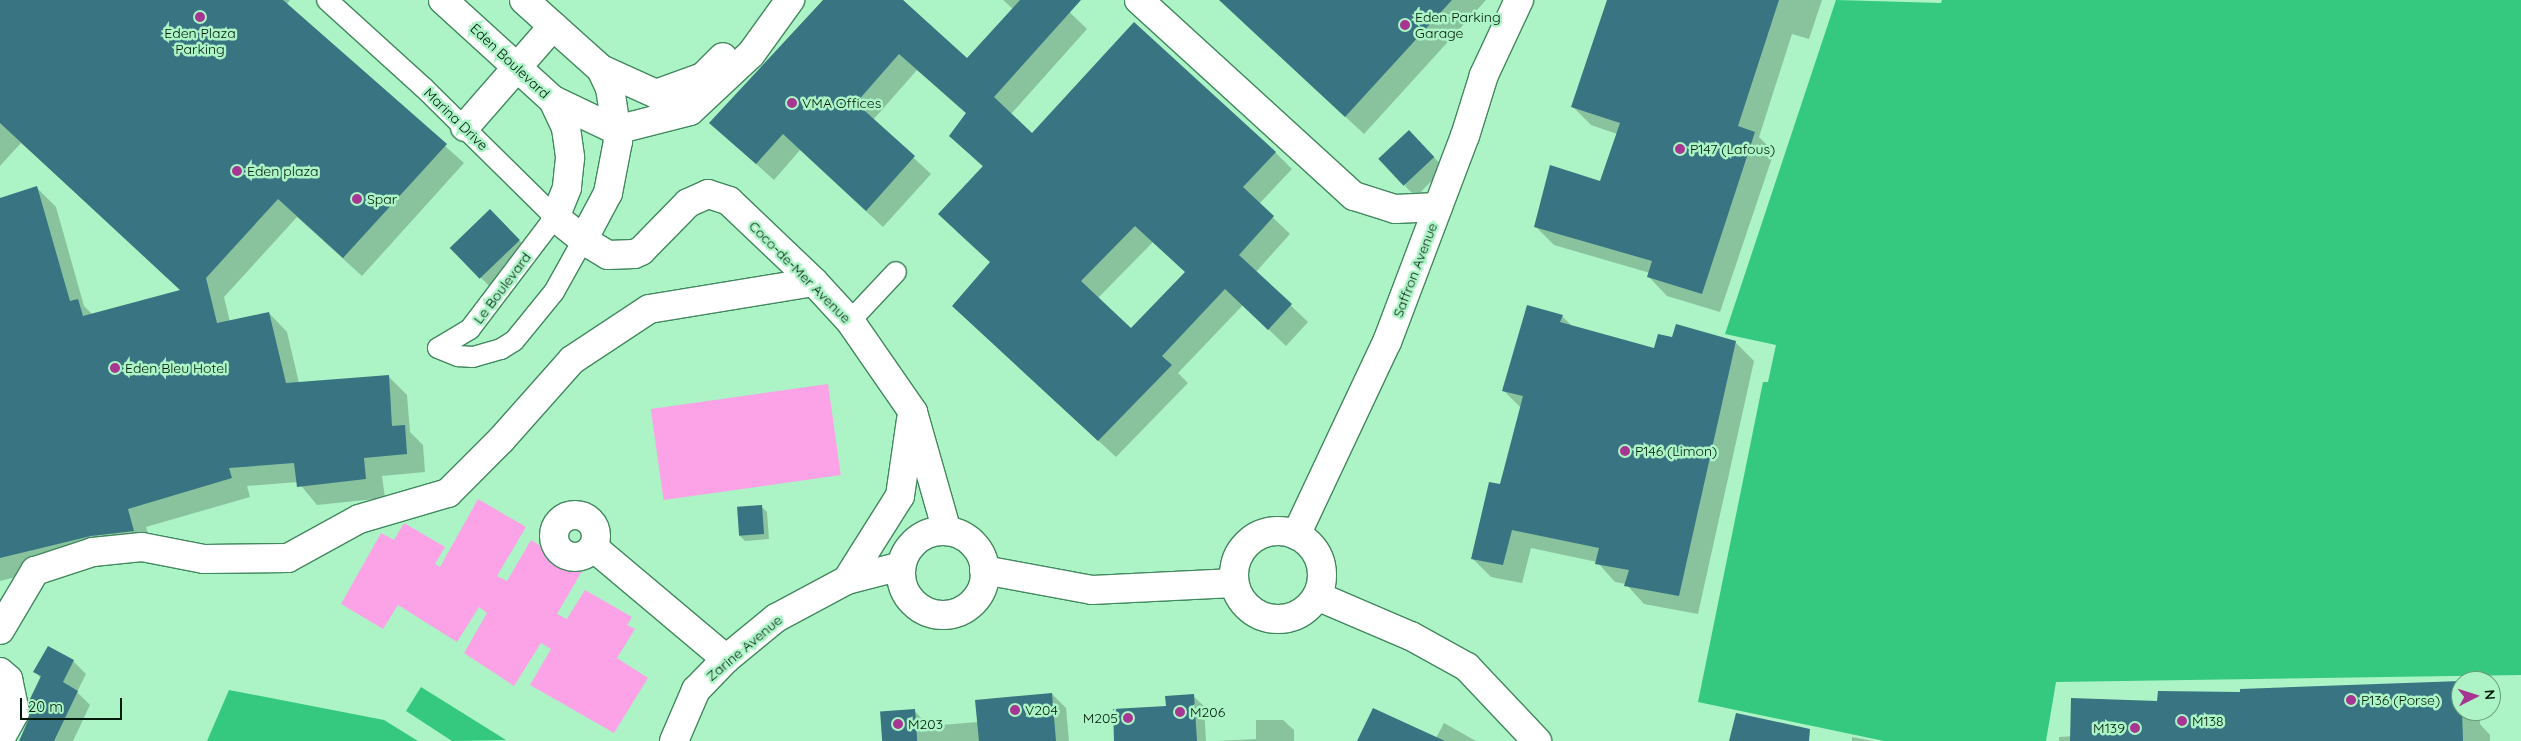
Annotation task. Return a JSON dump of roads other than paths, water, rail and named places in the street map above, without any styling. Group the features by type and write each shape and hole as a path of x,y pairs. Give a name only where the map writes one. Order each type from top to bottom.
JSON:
{"street":[{"name":"Eden Boulevard","path":"443,0 553,100 566,128 570,158 567,188 555,217"},
{"path":"524,0 601,69 656,94 704,78 775,0"},
{"path":"553,100 616,130 690,110 751,54 790,0"},
{"path":"1139,0 1354,196 1395,209 1438,207"},
{"name":"Saffron Avenue","path":"1296,534 1388,342 1484,75 1519,0"},
{"path":"465,127 553,26"},
{"path":"583,240 608,193 618,141 610,88 601,69"},
{"name":"Coco-de-Mer Avenue","path":"583,240 608,255 634,254 642,251 688,203 708,194 729,201 814,282 850,321 912,412 947,531"},
{"name":"Marina Drive","path":"555,217 583,240"},
{"path":"0,630 35,571 93,552 142,547 204,559 288,558 359,519 448,493 501,440 572,360 649,309 814,282"},
{"path":"847,580 900,496 912,412"},
{"path":"947,531 972,544 981,556 984,570 978,596 968,607 942,616 915,605 901,580 901,566 905,554 923,536 947,531"},
{"path":"1271,531 1296,534 1309,544 1317,556 1321,583 1317,596 1307,608 1294,617 1278,620 1263,617 1249,609 1240,598 1234,583 1234,568 1246,544 1271,531"},
{"path":"593,547 726,659"},
{"name":"Zarine Avenue","path":"674,741 696,690 726,659 776,618 847,580 901,566"},
{"path":"984,570 1092,590 1234,583"},
{"path":"1317,596 1411,636 1467,667 1537,741"},
{"path":"0,672 8,678 15,712 0,739"}],"lane":[{"name":"Marina Drive","path":"327,0 465,127 555,217"},
{"name":"Le Boulevard","path":"555,217 470,329 438,348 458,356 473,357 501,349 514,341 554,292 583,240"},
{"path":"850,321 896,272"}],"place":[{"name":"Eden Plaza Parking","path":"200,17"},
{"name":"Eden Parking Garage","path":"1405,25"},
{"name":"VMA Offices","path":"792,103"},
{"name":"P147 (Lafous)","path":"1680,149"},
{"name":"Eden plaza","path":"237,171"},
{"name":"Spar","path":"357,199"},
{"name":"Eden Bleu Hotel","path":"115,368"},
{"name":"P146 (Limon)","path":"1625,451"},
{"name":"P136 (Porse)","path":"2351,700"},
{"name":"V204","path":"1015,710"},
{"name":"M206","path":"1180,712"},
{"name":"M205","path":"1128,718"},
{"name":"M138","path":"2182,721"},
{"name":"M203","path":"898,724"},
{"name":"M139","path":"2135,728"}]}
